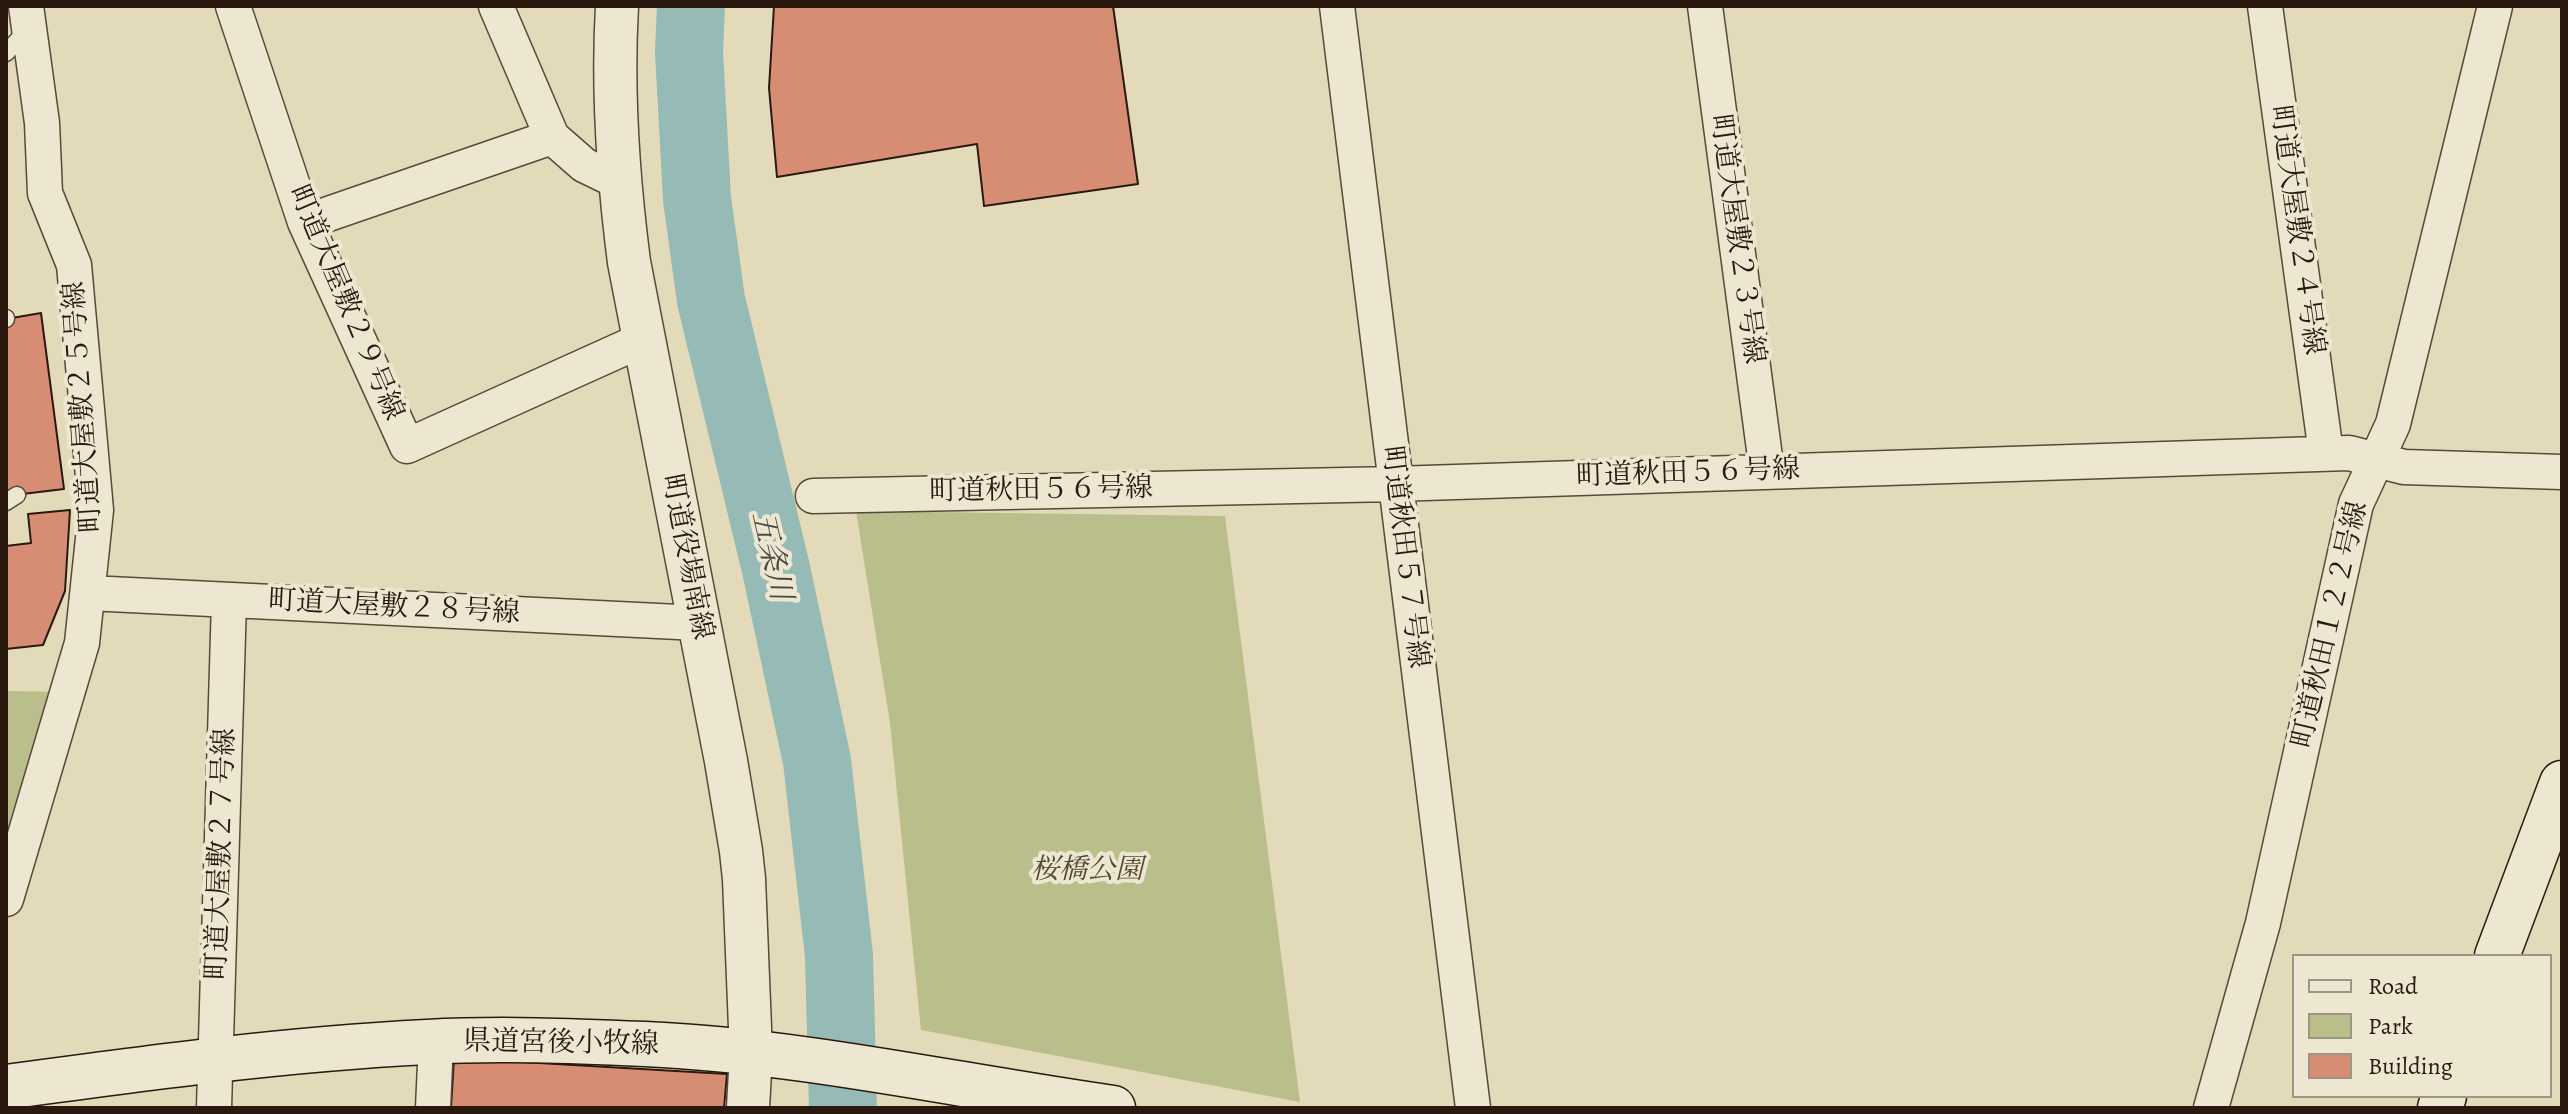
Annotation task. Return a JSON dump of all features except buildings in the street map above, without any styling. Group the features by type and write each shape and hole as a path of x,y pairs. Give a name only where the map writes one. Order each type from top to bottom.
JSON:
{"main road":[{"path":"2498,954 2562,783"},
{"name":"県道宮後小牧線","path":"6,1087 216,1059 486,1040 647,1044 767,1054 872,1071 1026,1102 1113,1108"}],"street":[{"name":"町道大屋敷２９号線","path":"233,6 305,222 407,446 642,340"},
{"path":"496,6 552,137 584,165 619,182"},
{"name":"町道役場南線","path":"617,6 619,182 629,262 741,851 767,1054 748,1108"},
{"name":"町道秋田５７号線","path":"1337,6 1473,1108"},
{"name":"町道大屋敷２３号線","path":"1705,6 1767,472"},
{"name":"町道大屋敷２４号線","path":"2265,6 2326,453"},
{"name":"町道秋田１２２号線","path":"2211,1108 2263,923 2356,504 2393,424 2495,6"},
{"name":"町道大屋敷２５号線","path":"6,899 82,643 96,510 74,265 45,193 42,123 28,17"},
{"path":"305,222 552,137"},
{"name":"町道秋田５６号線","path":"813,496 1394,484 2326,453 2349,453 2404,467 2562,472"},
{"name":"町道大屋敷２８号線","path":"89,593 699,623"},
{"name":"町道大屋敷２７号線","path":"214,1108 229,600"},
{"path":"433,1108 436,1042"}],"lane":[{"path":"6,53 28,17"}],"green space":[{"name":"桜橋公園","path":"856,511 1225,516 1300,1102 921,1030 890,723"},
{"path":"6,691 69,692 6,899"}],"waterway":[{"name":"五条川","path":"691,6 689,52 697,199 711,300 776,569 817,761 839,955 843,1108"}]}
